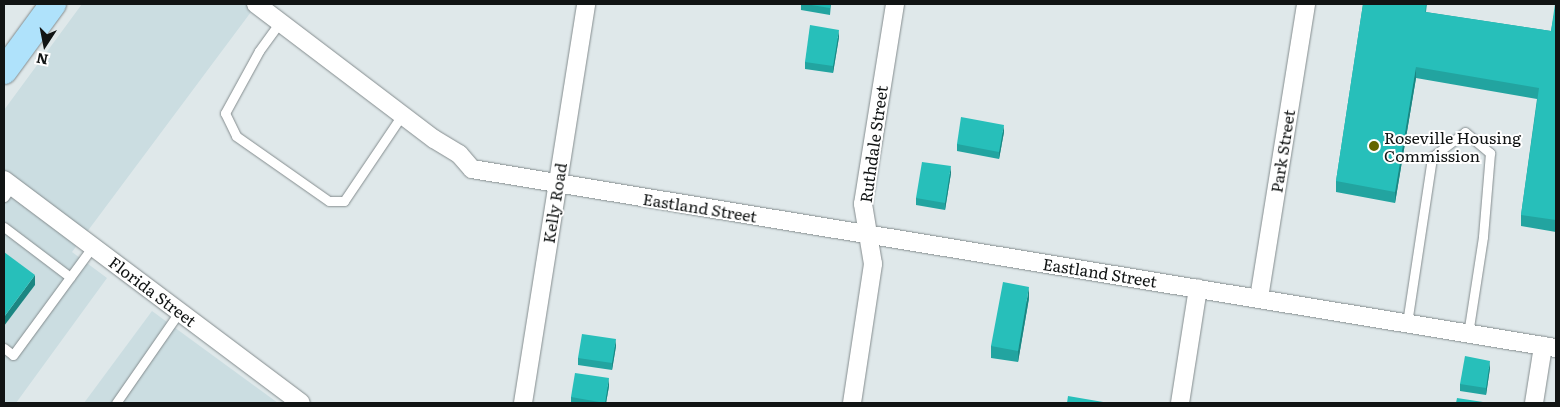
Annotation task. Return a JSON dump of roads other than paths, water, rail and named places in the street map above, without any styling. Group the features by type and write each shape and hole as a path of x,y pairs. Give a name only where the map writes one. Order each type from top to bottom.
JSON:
{"main road":[{"path":"4,71 53,4"}],"street":[{"name":"Eastland Street","path":"256,4 434,139 459,154 472,168 1259,298"},
{"name":"Kelly Road","path":"523,403 586,4"},
{"name":"Ruthdale Street","path":"852,403 873,264 863,204 895,4"},
{"name":"Park Street","path":"1259,298 1306,4"},
{"name":"Florida Street","path":"6,187 93,246 301,403"},
{"path":"1180,403 1198,288"},
{"path":"1259,298 1549,347 1534,403"}],"lane":[{"path":"280,22 259,51 225,113 236,136 329,201 344,202 402,115"},
{"path":"1406,323 1432,157 1465,132 1490,153 1482,238 1468,334"},
{"path":"4,227 70,277"},
{"path":"4,348 13,355 93,246"},
{"path":"116,403 180,311"}],"place":[{"name":"Roseville Housing Commission","path":"1374,146"}]}
